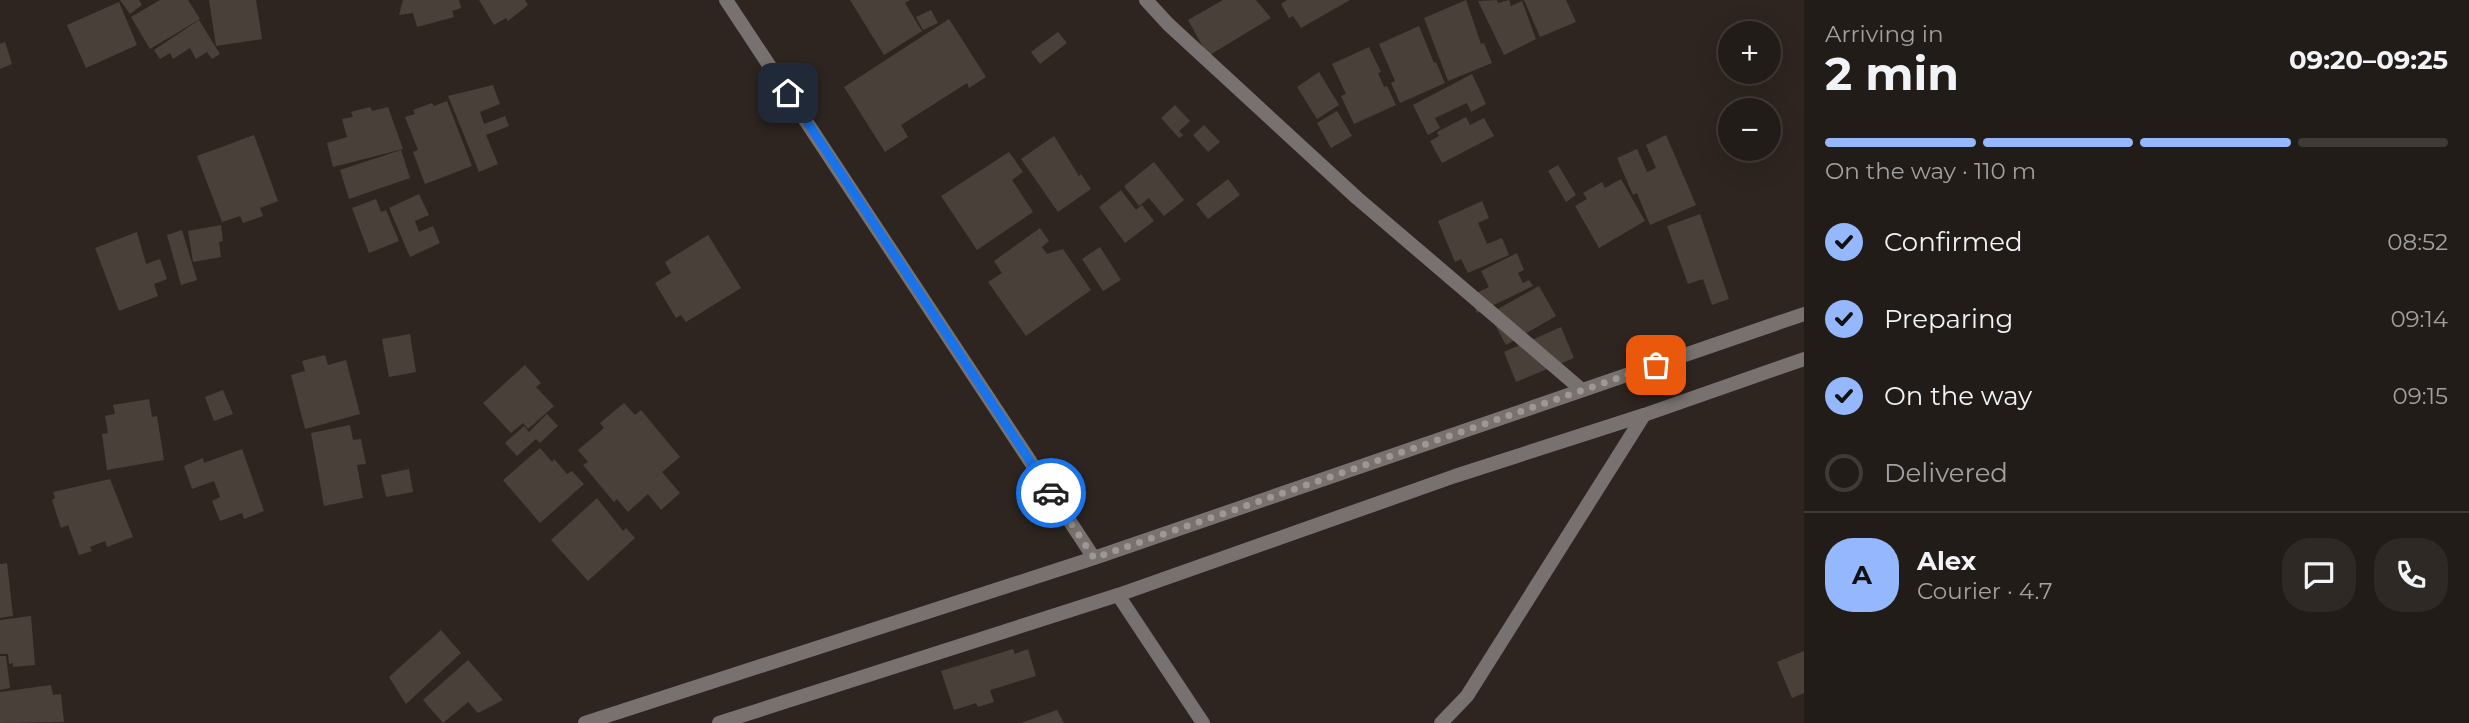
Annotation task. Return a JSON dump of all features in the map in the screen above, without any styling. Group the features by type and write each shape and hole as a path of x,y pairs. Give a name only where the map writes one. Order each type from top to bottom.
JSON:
{"street":[{"path":"726,0 1094,558"},
{"path":"1146,0 1168,24 1357,198 1582,390"},
{"path":"585,723 1094,558 1804,314"},
{"path":"719,723 1118,595 1455,476 1644,415 1804,359"},
{"path":"1441,723 1467,696 1644,415"},
{"path":"1118,595 1203,723"}],"building":[{"path":"120,0 139,0 142,5 130,14"},
{"path":"160,0 188,0 200,19 150,49 131,17"},
{"path":"209,0 256,0 262,39 216,46"},
{"path":"403,0 459,0 461,8 452,11 454,17 417,27 413,13 399,15"},
{"path":"479,0 525,0 528,5 508,21 506,18 494,25"},
{"path":"850,0 910,0 905,3 922,31 884,55"},
{"path":"1223,0 1256,0 1271,18 1208,56 1188,20"},
{"path":"1287,0 1350,0 1301,28 1293,16 1289,18 1281,4"},
{"path":"1466,0 1481,44 1484,43 1492,63 1448,81 1424,18"},
{"path":"1497,0 1498,3 1509,0 1511,6 1522,1 1536,39 1504,55 1478,1"},
{"path":"1524,0 1566,0 1576,22 1540,37"},
{"path":"119,2 137,45 86,68 67,25"},
{"path":"931,10 938,23 923,30 916,17"},
{"path":"949,19 986,77 969,88 967,83 901,125 908,137 885,152 844,87"},
{"path":"199,20 220,54 212,59 207,52 196,59 190,48 173,59 170,53 160,59 154,50"},
{"path":"1419,26 1445,83 1400,103 1391,83 1395,81 1379,44"},
{"path":"1058,32 1067,43 1040,64 1031,52"},
{"path":"5,42 12,64 0,69 0,44"},
{"path":"1369,47 1381,72 1378,73 1384,87 1387,86 1396,105 1354,124 1341,96 1346,94 1332,64"},
{"path":"1319,72 1339,105 1317,119 1297,87"},
{"path":"1472,74 1486,104 1471,112 1467,103 1435,118 1440,128 1428,135 1413,105"},
{"path":"493,85 500,104 480,112 484,124 505,116 509,126 486,135 498,164 479,172 448,96"},
{"path":"447,101 472,166 425,184 413,152 418,150 405,117 415,114 413,110"},
{"path":"1175,105 1190,121 1179,131 1183,135 1179,138 1161,118"},
{"path":"370,107 372,111 388,107 403,149 333,167 327,143 347,137 342,119 353,117 351,112"},
{"path":"1337,111 1352,136 1331,148 1317,123"},
{"path":"1466,117 1470,125 1484,118 1494,136 1442,163 1430,141 1439,136 1437,132"},
{"path":"1204,125 1220,142 1208,152 1193,135"},
{"path":"254,135 278,201 260,208 263,216 243,223 240,216 222,222 197,156"},
{"path":"1666,135 1696,205 1650,225 1637,193 1633,195 1617,158 1637,149 1647,172 1656,168 1646,145"},
{"path":"1054,136 1079,176 1081,174 1091,189 1058,212 1021,159"},
{"path":"401,150 410,178 349,199 340,170"},
{"path":"1009,152 1023,172 1012,180 1033,212 977,250 941,196"},
{"path":"1154,162 1184,200 1164,216 1149,198 1139,206 1124,186"},
{"path":"1558,165 1576,195 1566,202 1548,171"},
{"path":"1228,179 1240,195 1208,219 1196,204"},
{"path":"1621,179 1645,221 1599,248 1575,206 1587,199 1583,193 1602,182 1605,188"},
{"path":"1121,190 1136,210 1142,205 1154,221 1125,243 1099,207"},
{"path":"419,194 429,215 415,221 419,232 433,226 440,243 410,257 389,208"},
{"path":"376,199 381,212 386,210 399,241 369,253 352,208"},
{"path":"1482,201 1489,218 1478,223 1487,244 1502,238 1509,255 1468,273 1461,259 1455,262 1438,221"},
{"path":"1700,214 1729,299 1712,305 1703,279 1688,284 1667,226"},
{"path":"221,225 221,257 193,262 188,231"},
{"path":"1040,228 1049,241 1042,247 1047,254 1063,249 1091,290 1026,336 988,282 1002,273 994,261"},
{"path":"182,230 197,280 181,285 167,235"},
{"path":"137,232 146,264 160,259 167,279 154,284 158,296 119,311 95,248"},
{"path":"708,235 741,288 686,322 681,315 676,318 655,283 671,273 665,262"},
{"path":"1100,247 1121,280 1103,291 1082,259"},
{"path":"1517,253 1524,270 1518,273 1523,283 1529,280 1533,286 1477,313 1470,296 1489,287 1481,271"},
{"path":"1539,286 1556,316 1506,345 1489,314"},
{"path":"1561,327 1574,358 1516,382 1504,352"},
{"path":"410,334 416,372 389,377 382,339"},
{"path":"325,355 328,365 346,360 360,414 305,429 291,375 305,371 302,361"},
{"path":"525,365 541,383 536,387 554,406 528,429 523,423 511,433 483,403"},
{"path":"223,390 233,414 214,421 205,397"},
{"path":"149,399 152,417 157,416 164,460 107,470 102,434 108,433 105,416 115,414 113,405"},
{"path":"624,403 635,415 641,410 680,457 662,472 680,493 661,510 648,494 628,512 617,499 614,502 583,465 588,462 578,450 604,428 600,423"},
{"path":"547,414 558,426 540,443 536,439 517,456 505,443 524,426 529,432"},
{"path":"350,425 353,440 361,439 366,464 357,465 363,498 324,506 311,433"},
{"path":"540,448 552,462 554,459 567,474 572,471 584,484 540,523 503,480"},
{"path":"242,449 264,511 244,519 242,513 220,521 212,501 220,497 214,481 192,489 184,466 203,458 204,463"},
{"path":"409,469 413,492 386,497 381,475"},
{"path":"110,479 133,537 107,547 105,541 90,547 92,551 79,555 68,525 61,528 52,500 55,498 53,492"},
{"path":"597,498 623,531 626,528 635,538 588,581 551,540"},
{"path":"7,563 13,616 0,618 0,564"},
{"path":"31,616 35,665 13,667 13,663 9,664 8,654 0,654 0,620"},
{"path":"441,630 461,653 406,704 389,677"},
{"path":"1013,649 1015,654 1028,649 1036,676 990,690 994,702 978,707 976,703 954,710 941,671"},
{"path":"1804,651 1804,693 1792,698 1777,662"},
{"path":"0,656 6,656 10,688 0,690"},
{"path":"468,660 503,700 478,713 468,702 443,723 423,700"},
{"path":"51,685 53,695 61,694 64,722 0,723 0,692"},
{"path":"1057,710 1064,723 1021,723"}],"way so far":[{"path":"1051,493 1094,558 1656,365"}],"route":[{"path":"788,93 1051,493"}]}
